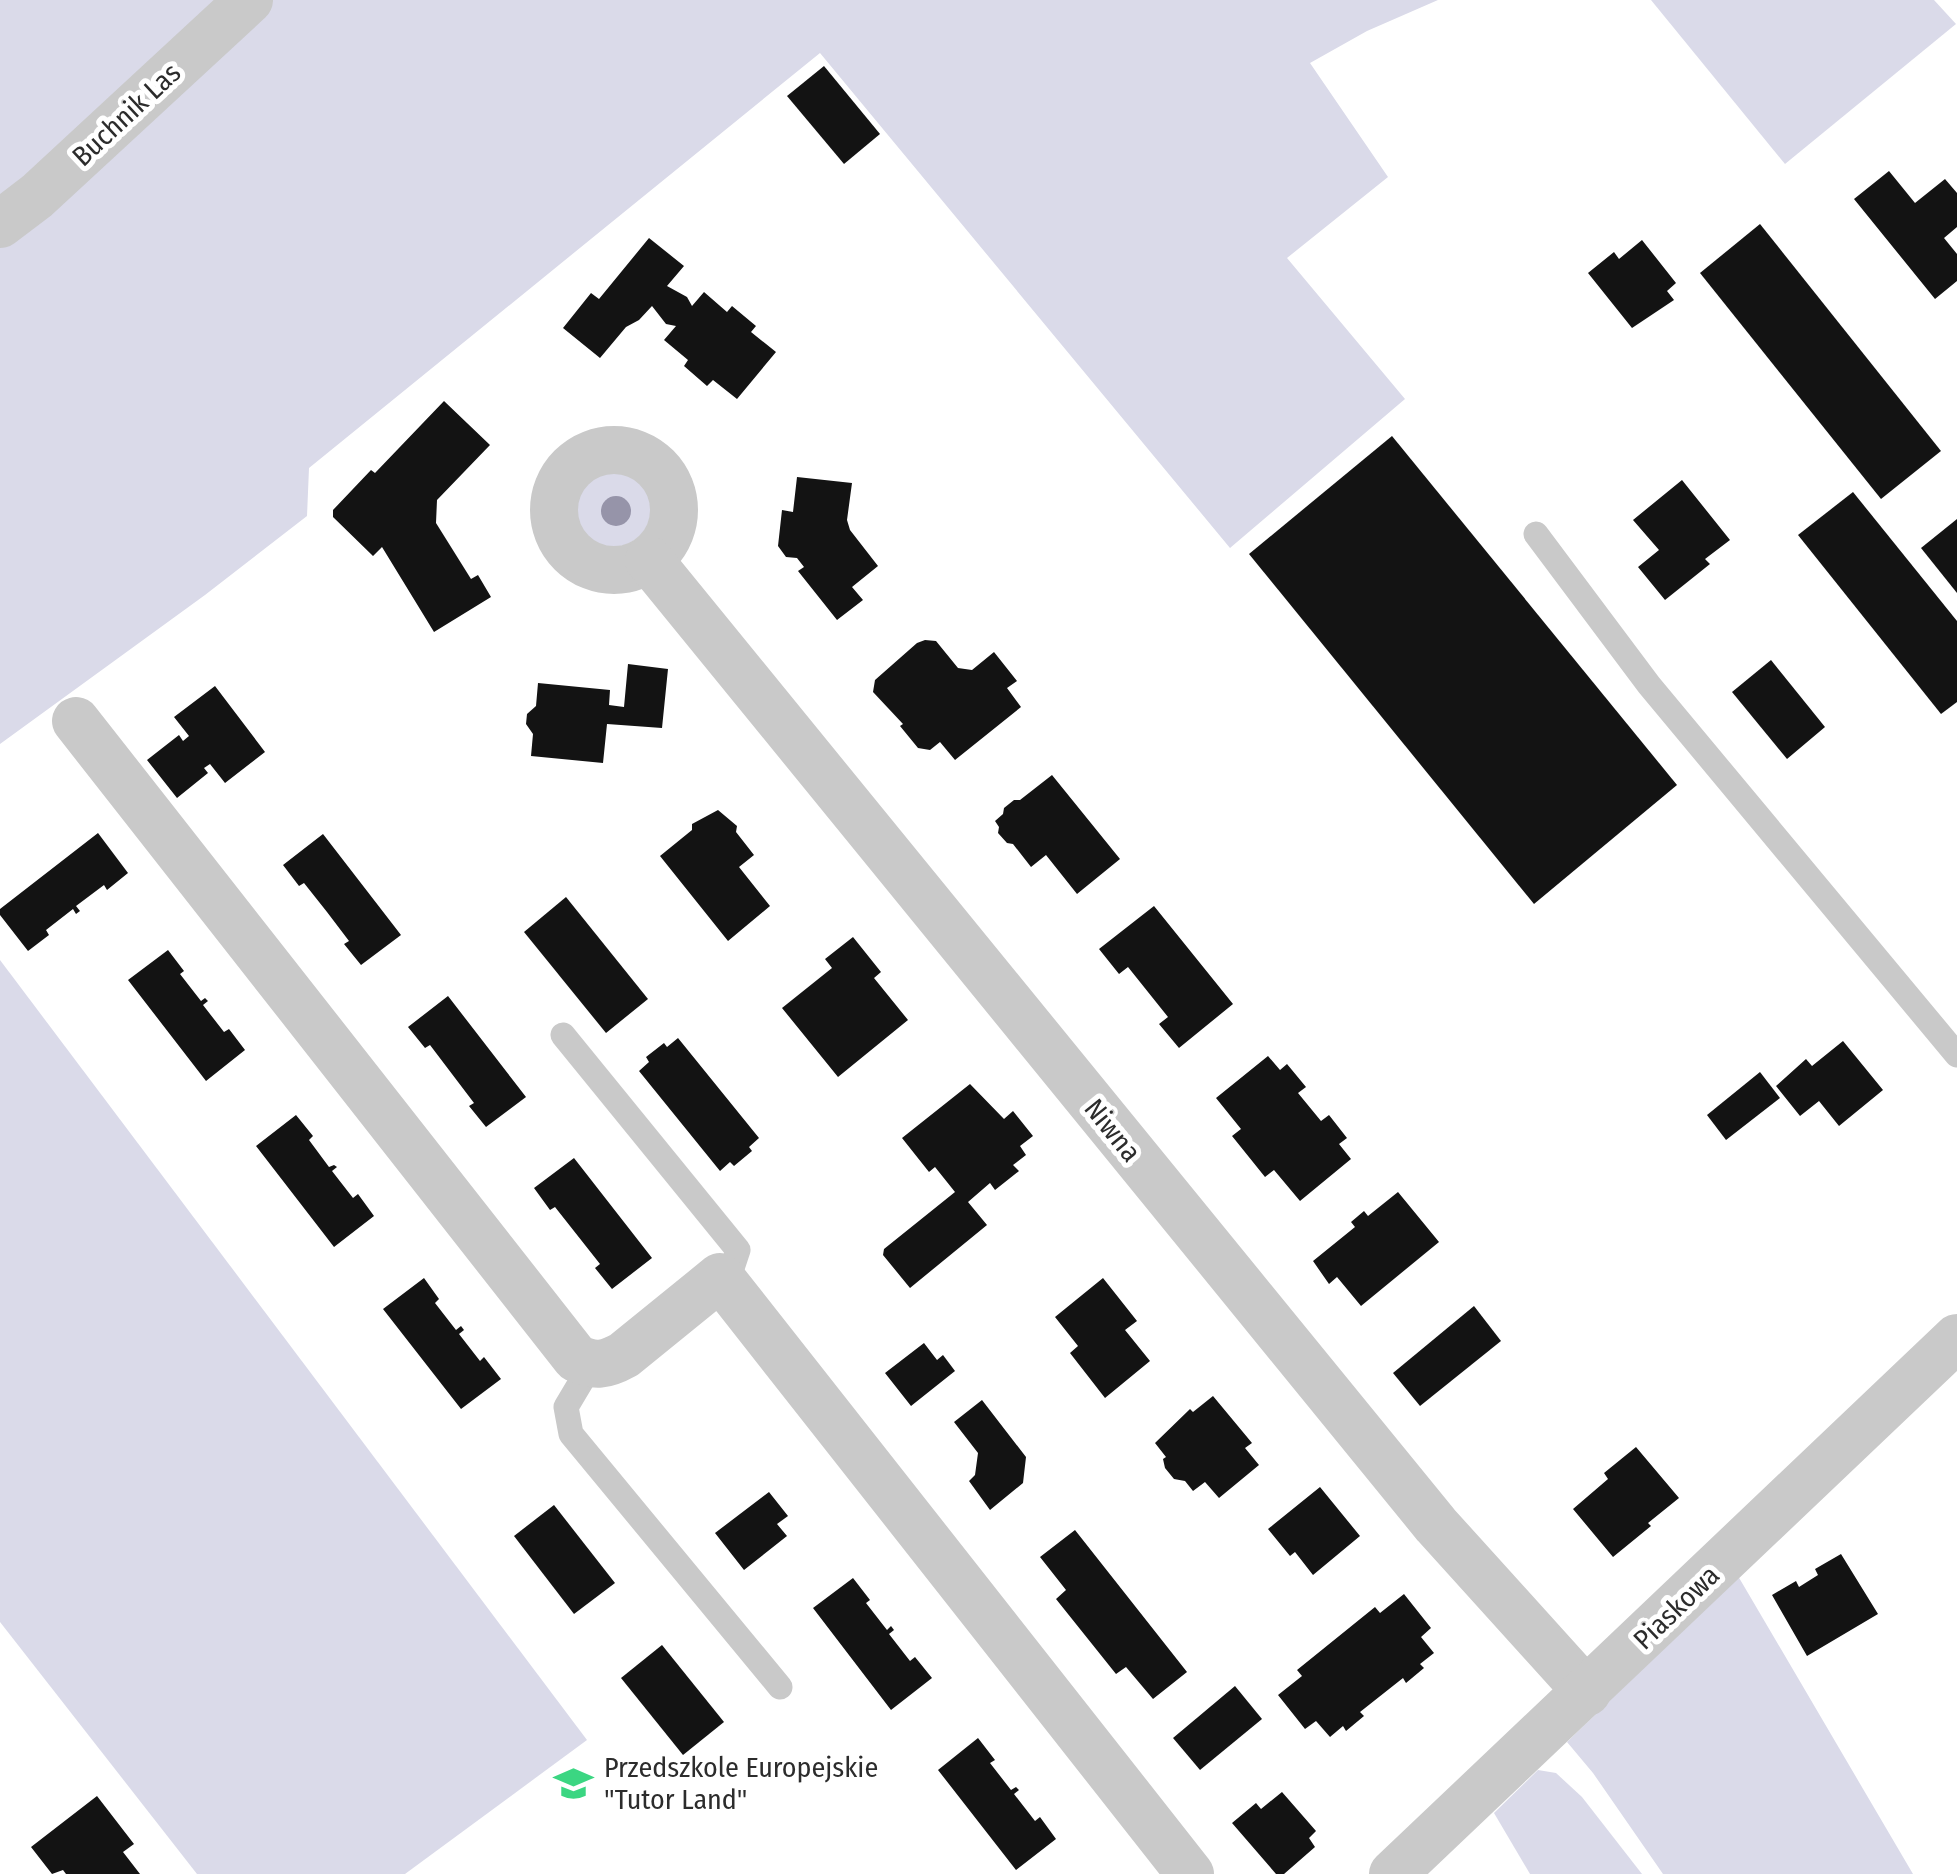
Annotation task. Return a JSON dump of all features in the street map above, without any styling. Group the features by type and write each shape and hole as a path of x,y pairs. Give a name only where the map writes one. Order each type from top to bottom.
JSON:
{"street":[{"name":"Buchnik Las","path":"0,224 37,196 250,0"},
{"name":"Niwna","path":"650,560 1436,1525 1587,1692"},
{"path":"76,721 576,1358 590,1365 608,1364 720,1277 1190,1874"},
{"name":"Piaskowa","path":"1393,1874 1957,1338"}],"lane":[{"path":"1536,534 1649,686 1957,1055"},
{"path":"564,1036 738,1250 732,1268 720,1277"},
{"path":"590,1365 566,1407 572,1434 780,1687"}],"shaded area":[{"path":"0,0 1438,0 1367,31 1310,63 1388,177 1287,258 1405,399 1230,548 820,53 309,468 307,516 0,744"},
{"path":"1651,0 1934,0 1956,24 1785,164"},
{"path":"613,471 628,473 640,482 649,494 649,524 640,536 628,545 613,547 598,545 586,536 577,524 575,509 577,494 586,482 598,473"},
{"path":"0,960 587,1740 405,1874 197,1874 0,1622"},
{"path":"1738,1576 1913,1874 1663,1874 1567,1742"},
{"path":"1538,1770 1556,1773 1582,1797 1642,1874 1530,1874 1494,1813"}],"building":[{"path":"824,66 880,134 844,164 787,96"},
{"path":"1889,171 1915,203 1945,179 1957,193 1957,227 1944,238 1957,254 1957,281 1935,299 1854,199"},
{"path":"1760,224 1941,451 1881,499 1700,273"},
{"path":"649,238 684,266 667,286 687,297 692,306 704,292 727,312 732,306 756,326 751,332 776,352 737,399 713,380 707,386 684,366 688,360 664,340 676,326 666,324 652,306 626,327 600,358 563,328 591,293 599,299"},
{"path":"1642,240 1676,283 1667,291 1674,300 1632,328 1588,273 1614,252 1619,259"},
{"path":"444,401 490,445 437,500 436,523 471,579 478,575 491,597 434,632 382,547 373,556 333,517 333,510 371,470 375,473"},
{"path":"1392,436 1677,785 1534,904 1249,554"},
{"path":"797,477 852,483 847,520 850,530 878,566 852,587 863,600 837,620 798,571 804,567 797,558 786,557 778,546 782,510 793,512"},
{"path":"1682,480 1730,540 1705,559 1710,564 1665,600 1638,567 1659,550 1633,520"},
{"path":"1853,492 1957,621 1957,702 1941,714 1798,535"},
{"path":"1957,519 1957,593 1921,548"},
{"path":"925,640 936,641 958,668 972,670 994,652 1017,681 1007,688 1021,707 955,760 940,742 930,750 918,748 900,726 903,724 873,692 875,680"},
{"path":"1771,660 1825,727 1787,759 1732,692"},
{"path":"628,664 668,669 662,728 607,724 603,763 531,756 533,734 526,724 527,714 536,706 538,683 610,690 609,705 624,707"},
{"path":"215,686 265,752 225,783 210,764 204,768 208,773 177,798 147,760 179,735 183,741 189,736 174,717"},
{"path":"1052,775 1120,859 1077,894 1046,855 1031,867 1013,844 998,833 995,821 1004,808"},
{"path":"718,810 737,826 736,832 754,855 739,867 770,906 728,941 660,856 692,830 692,824"},
{"path":"98,833 128,873 107,890 104,885 76,906 80,911 76,914 73,909 46,930 49,935 28,951 0,915 0,909"},
{"path":"323,834 401,935 361,965 327,912 304,883 299,886 283,865"},
{"path":"566,897 648,999 606,1033 524,932"},
{"path":"1154,906 1233,1004 1179,1048 1159,1024 1168,1017 1128,967 1119,974 1099,949"},
{"path":"853,937 881,972 874,978 908,1020 838,1077 782,1008 832,968 825,959"},
{"path":"168,950 201,1001 208,1001 203,1005 224,1032 229,1029 245,1050 206,1081 128,980"},
{"path":"448,996 526,1097 486,1127 469,1106 474,1103 430,1045 425,1048 408,1027"},
{"path":"678,1038 759,1138 749,1147 752,1151 734,1166 730,1162 720,1171 639,1071 649,1062 646,1057"},
{"path":"1843,1041 1883,1090 1839,1126 1819,1101 1800,1116 1776,1086 1806,1059 1812,1066"},
{"path":"1268,1056 1280,1070 1287,1064 1306,1087 1298,1093 1321,1121 1329,1115 1347,1138 1339,1144 1351,1159 1300,1201 1274,1170 1265,1177 1232,1136 1241,1129 1216,1098"},
{"path":"1760,1072 1780,1098 1726,1140 1707,1115"},
{"path":"970,1084 1004,1119 1013,1111 1033,1136 1020,1146 1026,1155 1013,1165 1019,1171 995,1190 990,1183 968,1202 987,1225 910,1288 883,1255 884,1249 955,1192 935,1167 929,1172 902,1138"},
{"path":"296,1115 313,1136 309,1140 329,1167 337,1167 332,1171 353,1198 358,1194 374,1216 334,1247 256,1146"},
{"path":"574,1158 652,1258 612,1289 595,1268 600,1264 555,1207 550,1210 534,1188"},
{"path":"1398,1192 1439,1242 1361,1306 1337,1277 1329,1284 1313,1261 1355,1227 1351,1222 1364,1211 1368,1216"},
{"path":"424,1278 439,1299 435,1303 456,1330 461,1326 464,1330 459,1334 480,1361 484,1357 501,1379 461,1409 383,1309"},
{"path":"1103,1278 1137,1321 1125,1330 1150,1361 1105,1398 1070,1353 1078,1346 1055,1317"},
{"path":"1474,1306 1501,1341 1420,1406 1393,1373"},
{"path":"924,1343 937,1360 943,1355 955,1371 911,1406 885,1373"},
{"path":"1213,1396 1252,1443 1245,1448 1259,1465 1219,1498 1205,1482 1193,1491 1185,1481 1174,1479 1165,1468 1166,1457 1155,1443 1190,1409 1193,1412"},
{"path":"982,1400 1026,1457 1023,1483 990,1510 969,1481 975,1475 978,1453 954,1422"},
{"path":"1636,1447 1679,1498 1613,1557 1573,1509 1608,1479 1604,1473"},
{"path":"1320,1487 1360,1536 1313,1575 1295,1552 1290,1556 1268,1529"},
{"path":"769,1492 788,1516 777,1524 787,1536 744,1570 715,1533"},
{"path":"554,1505 615,1583 574,1614 514,1536"},
{"path":"1075,1530 1187,1672 1153,1699 1126,1667 1116,1674 1056,1599 1066,1590 1040,1557"},
{"path":"1841,1554 1878,1614 1807,1656 1772,1595 1796,1581 1799,1587 1818,1575 1815,1569"},
{"path":"853,1578 887,1630 891,1626 894,1630 889,1634 910,1661 915,1657 932,1678 891,1710 813,1608"},
{"path":"1404,1594 1431,1628 1421,1637 1434,1653 1420,1664 1424,1668 1406,1683 1403,1678 1360,1712 1364,1716 1346,1731 1343,1726 1330,1737 1316,1721 1305,1729 1278,1695 1302,1676 1297,1670 1375,1607 1380,1613"},
{"path":"662,1645 724,1722 683,1755 621,1678"},
{"path":"1235,1686 1262,1719 1200,1770 1173,1738"},
{"path":"978,1738 995,1760 990,1763 1011,1790 1019,1790 1014,1794 1035,1821 1040,1817 1056,1839 1016,1870 938,1770"},
{"path":"1282,1792 1316,1831 1309,1838 1315,1847 1284,1874 1276,1874 1232,1823 1256,1803 1261,1809"},
{"path":"97,1796 134,1844 123,1852 140,1874 66,1874 63,1870 52,1874 31,1847"}],"place":[{"name":"Przedszkole Europejskie \"Tutor Land\"","path":"574,1783"}]}
